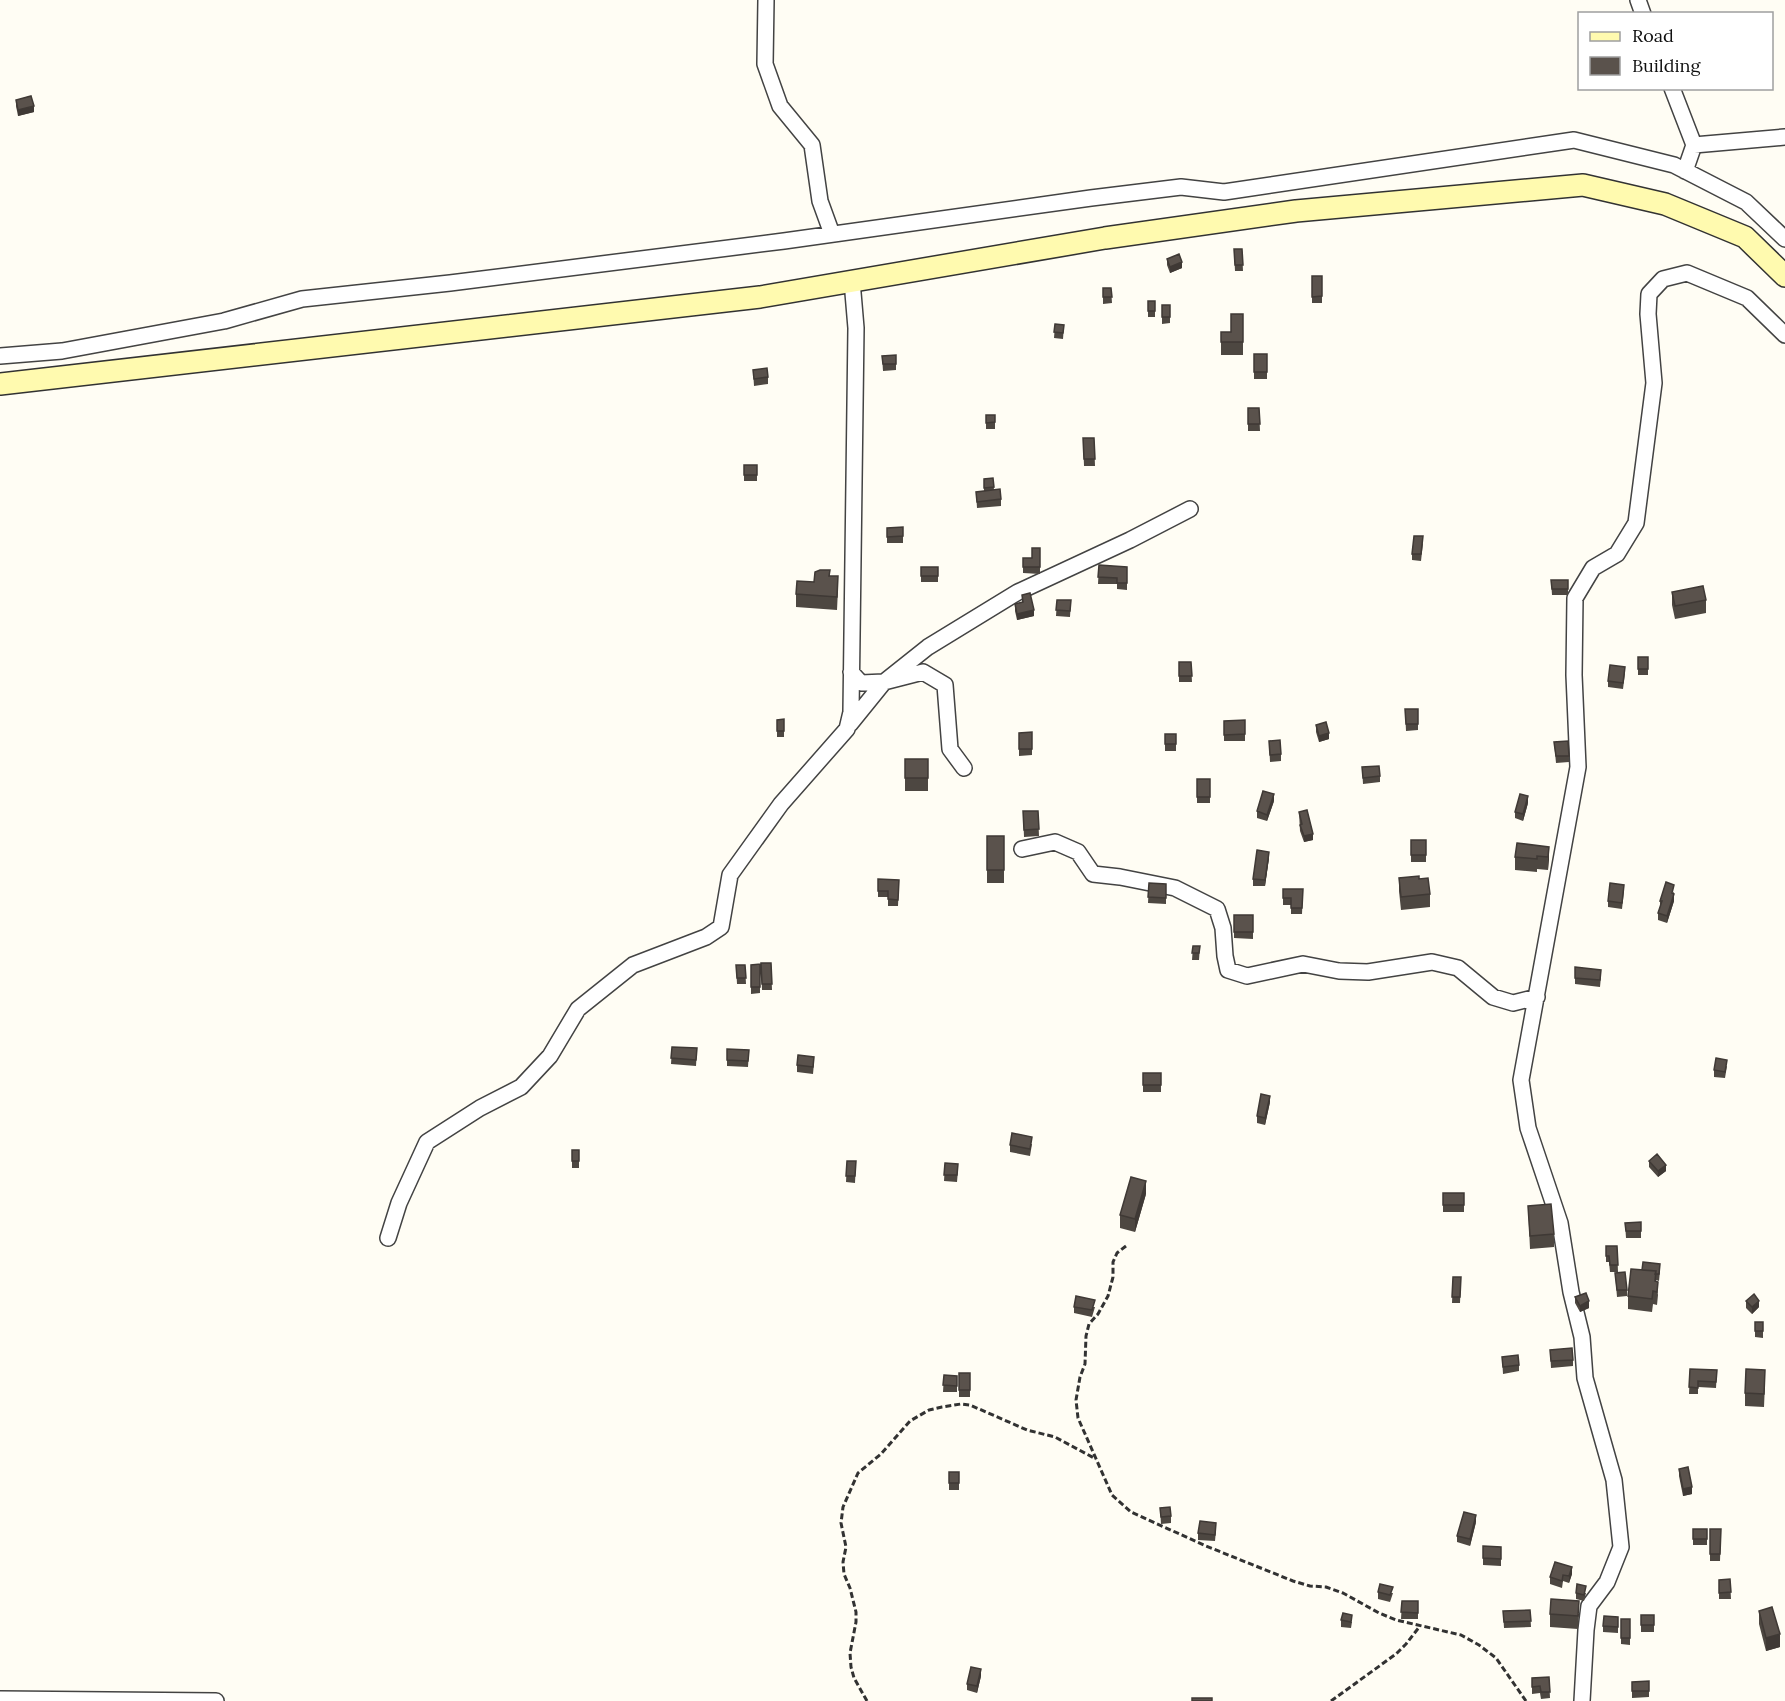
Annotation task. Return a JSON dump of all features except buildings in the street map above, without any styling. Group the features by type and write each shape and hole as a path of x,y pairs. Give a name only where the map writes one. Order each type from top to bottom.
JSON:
{"street":[{"path":"766,0 765,64 780,106 812,145 820,201 832,234"},
{"path":"1673,90 1694,145 1685,171"},
{"path":"1694,145 1785,137"},
{"path":"0,356 62,351 224,321 302,299 832,234 1181,187 1224,192 1574,140 1674,165 1746,202 1785,239"},
{"path":"0,384 760,297 1105,238 1296,211 1583,185 1665,204 1745,237 1785,276"},
{"path":"1582,1701 1586,1630 1590,1606 1607,1582 1621,1547 1614,1480 1585,1378 1582,1337 1571,1292 1560,1223 1531,1138 1521,1080 1578,767 1574,675 1575,598 1593,568 1617,554 1636,523 1654,382 1648,294 1663,279 1687,273 1747,298 1785,335"},
{"path":"847,729 851,712 856,328 852,281"},
{"path":"388,1238 399,1203 427,1142 480,1108 521,1087 550,1056 578,1009 633,965 706,937 722,927 730,875 782,804 884,682 928,646 1018,592 1130,540 1190,509"},
{"path":"851,672 861,683 884,682 923,672 945,685 950,749 964,768"},
{"path":"1022,849 1055,842 1078,852 1093,874 1175,888 1217,909 1223,928 1228,970 1247,976 1303,964 1339,971 1368,972 1432,962 1458,968 1493,997 1513,1003 1537,998"},
{"path":"0,1699 216,1701"}],"path":[{"path":"1126,1246 1117,1253 1113,1262 1113,1277 1108,1296 1098,1314 1089,1324 1086,1336 1085,1365 1080,1377 1076,1400 1078,1418 1112,1495 1131,1512 1206,1546 1293,1581 1310,1586 1326,1587 1343,1593 1379,1613 1420,1626 1461,1635 1496,1658 1526,1701"},
{"path":"867,1701 854,1678 851,1667 850,1653 856,1612 844,1574 843,1562 846,1547 841,1523 843,1506 858,1473 881,1454 910,1421 929,1410 961,1404 970,1405 1027,1430 1055,1437 1096,1459"},
{"path":"1331,1701 1396,1654 1420,1626"}]}
